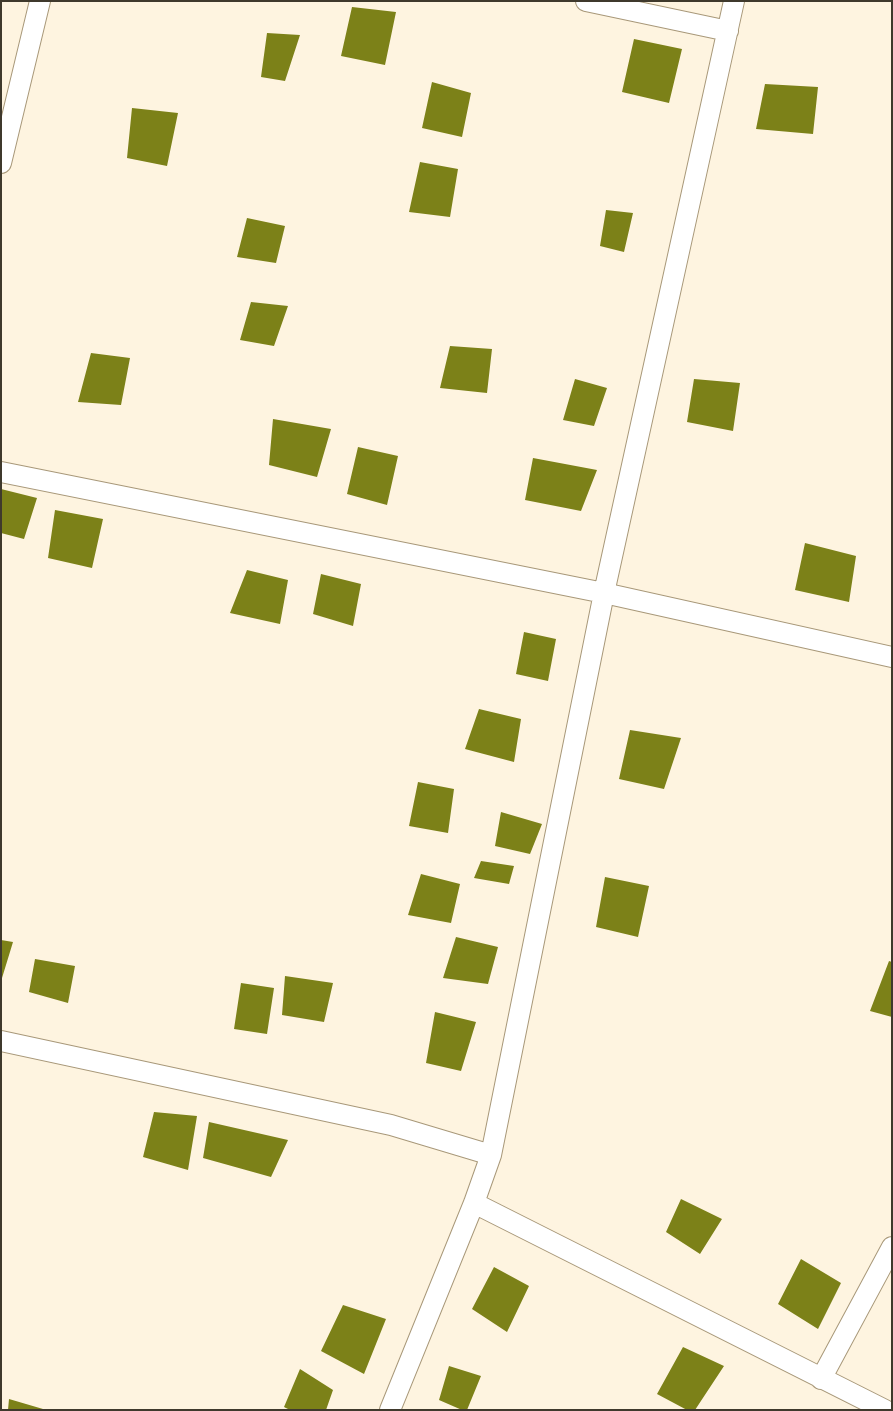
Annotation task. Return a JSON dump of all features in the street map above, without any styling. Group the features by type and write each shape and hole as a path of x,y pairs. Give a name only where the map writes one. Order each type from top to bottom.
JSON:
{"street":[{"path":"1,163 40,1"},
{"path":"586,1 728,31"},
{"path":"390,1410 474,1203 491,1155 604,593 734,1"},
{"path":"1,472 604,593 892,657"},
{"path":"1,1041 391,1125 491,1155"},
{"path":"474,1203 885,1410"},
{"path":"821,1378 892,1247"}],"building":[{"path":"352,7 396,12 385,65 341,56"},
{"path":"267,33 300,35 285,81 261,77"},
{"path":"634,39 682,49 669,103 622,92"},
{"path":"432,82 471,93 462,137 422,128"},
{"path":"765,84 818,87 813,134 756,129"},
{"path":"132,108 178,113 167,166 127,158"},
{"path":"420,162 458,169 450,217 409,212"},
{"path":"606,210 633,213 624,252 600,246"},
{"path":"247,218 285,226 276,263 237,257"},
{"path":"251,302 288,306 274,346 240,340"},
{"path":"450,346 492,349 487,393 440,388"},
{"path":"91,353 130,358 121,405 78,402"},
{"path":"575,379 607,388 594,426 563,420"},
{"path":"694,379 740,383 733,431 687,422"},
{"path":"273,419 331,429 317,477 269,465"},
{"path":"358,447 398,456 387,505 347,494"},
{"path":"533,458 597,470 581,511 525,500"},
{"path":"1,489 37,498 24,539 1,533"},
{"path":"55,510 103,519 92,568 48,558"},
{"path":"805,543 856,556 849,602 795,590"},
{"path":"247,570 288,580 280,624 230,613"},
{"path":"321,574 361,584 353,626 313,614"},
{"path":"524,632 556,639 548,681 516,674"},
{"path":"479,709 521,719 514,762 465,749"},
{"path":"630,730 681,738 664,789 619,779"},
{"path":"418,782 454,789 448,833 409,826"},
{"path":"501,812 542,824 530,854 495,846"},
{"path":"481,861 514,866 509,884 474,878"},
{"path":"421,874 460,884 451,923 408,915"},
{"path":"605,877 649,886 638,937 596,927"},
{"path":"456,937 498,947 488,984 443,978"},
{"path":"1,940 13,942 2,978 1,978"},
{"path":"35,959 75,966 68,1003 29,992"},
{"path":"889,961 892,962 892,1017 870,1011"},
{"path":"285,976 333,983 324,1022 282,1015"},
{"path":"241,983 274,988 267,1034 234,1029"},
{"path":"435,1012 476,1022 461,1071 426,1063"},
{"path":"154,1112 197,1116 188,1170 143,1157"},
{"path":"209,1122 288,1140 271,1177 203,1158"},
{"path":"681,1199 722,1219 700,1254 666,1232"},
{"path":"801,1259 841,1283 818,1329 778,1304"},
{"path":"494,1267 529,1286 507,1332 472,1309"},
{"path":"343,1305 386,1319 364,1374 321,1351"},
{"path":"683,1347 724,1366 695,1410 687,1410 657,1394"},
{"path":"449,1366 481,1376 467,1410 462,1410 439,1400"},
{"path":"300,1369 333,1390 326,1410 290,1410 284,1407"},
{"path":"9,1399 43,1409 43,1410 8,1410"}]}
